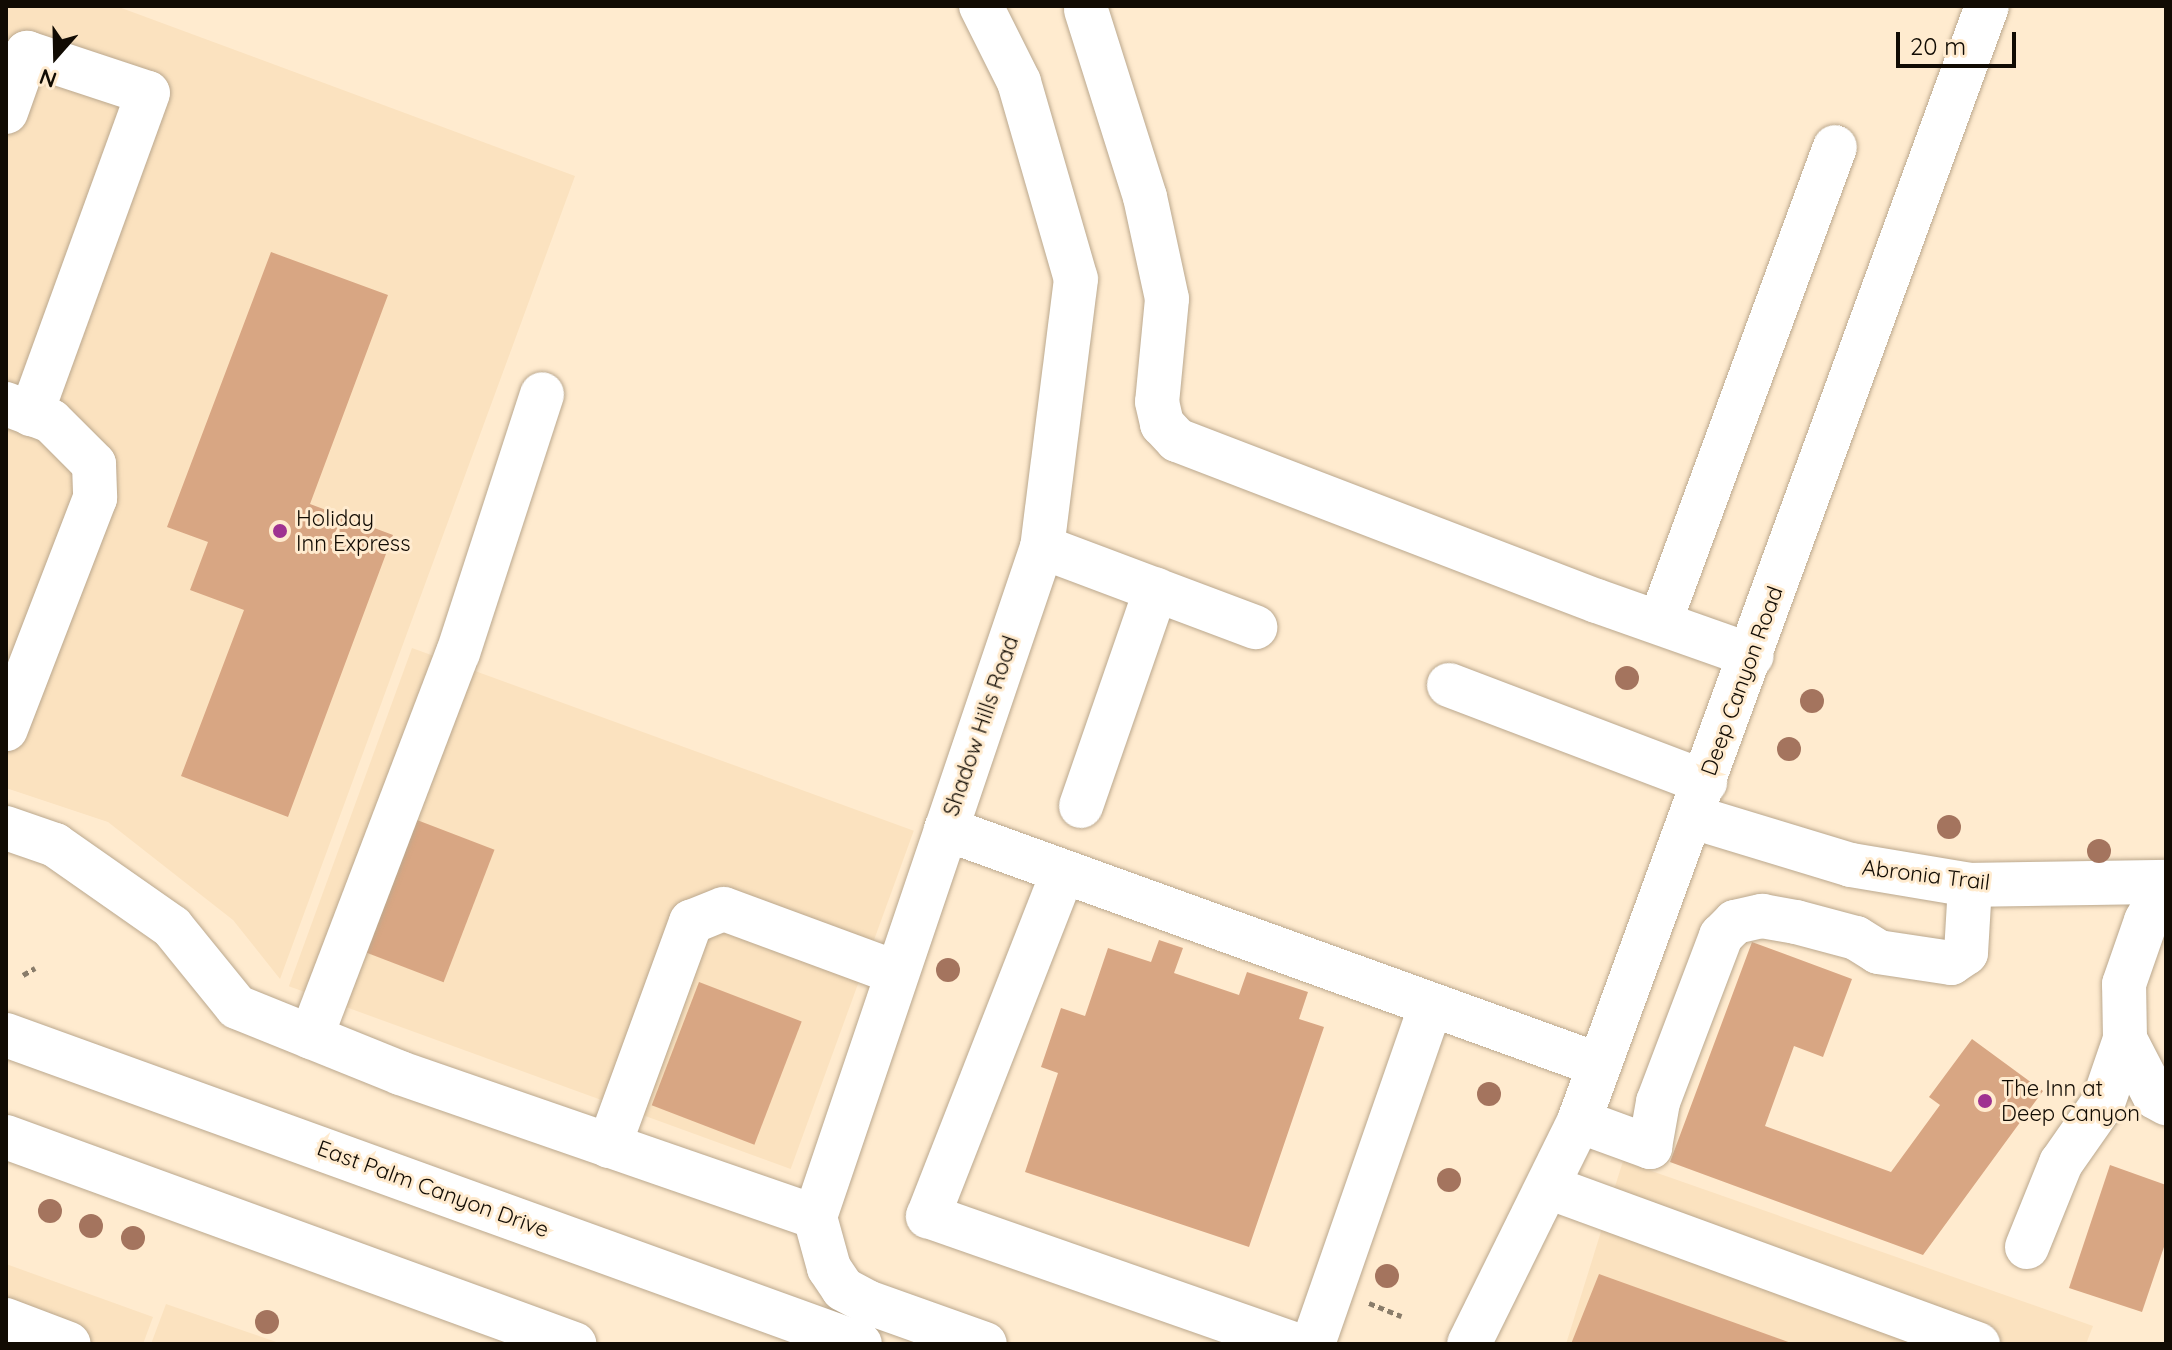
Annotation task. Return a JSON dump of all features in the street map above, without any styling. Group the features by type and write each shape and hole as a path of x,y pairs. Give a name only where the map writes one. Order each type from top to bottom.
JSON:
{"street":[{"name":"Shadow Hills Road","path":"815,1217 1042,547 1076,279 1019,82 981,6"},
{"name":"Deep Canyon Road","path":"1469,1344 1579,1121 1752,656 1987,6"},
{"path":"1086,10 1145,197 1167,299 1157,402 1162,424 1177,440 1752,656"},
{"path":"6,112 27,53 148,93 18,409 51,421 94,464 95,498 6,729"},
{"path":"1660,622 1835,147"},
{"path":"311,1037 458,653 542,394"},
{"path":"1042,547 1255,627"},
{"path":"1081,806 1156,590"},
{"name":"Abronia Trail","path":"1449,685 1851,865 1970,885 2166,883"},
{"path":"6,828 55,845 172,927 237,1007 400,1073 815,1217 829,1268 843,1289 867,1302 985,1344"},
{"path":"946,829 1599,1065"},
{"path":"1063,872 928,1216 1294,1344"},
{"path":"2027,1247 2061,1163 2103,1103 2125,1039 2124,984 2146,921 2166,883"},
{"path":"1579,1121 1650,1147 1663,1088 1721,936 1735,922 1762,916 1796,922 1856,938 1878,952 1951,963 1966,953 1970,885"},
{"path":"609,1146 691,922 724,909 897,973"},
{"path":"1313,1344 1431,1006"},
{"name":"East Palm Canyon Drive","path":"6,1035 860,1344"},
{"path":"2125,1039 2155,1097 2166,1103"},
{"path":"6,1137 574,1344"},
{"path":"1548,1187 1978,1344"},
{"path":"8,1328 69,1344"}],"path":[{"path":"23,975 35,968"}],"shaded area":[{"path":"6,6 116,6 575,176 280,979 233,920 108,822 6,788"},
{"path":"412,648 914,831 791,1169 289,986"},
{"path":"1623,1161 2093,1326 2086,1344 1566,1344"},
{"path":"6,1264 153,1317 143,1344 6,1344"},
{"path":"166,1304 282,1344 151,1344"}],"building":[{"name":"Holiday Inn Express","path":"271,252 388,295 310,504 393,535 288,817 181,776 244,610 190,590 208,542 167,527"},
{"path":"417,820 494,850 444,982 366,953"},
{"path":"1159,940 1183,948 1174,973 1239,995 1247,972 1308,992 1299,1019 1324,1027 1249,1247 1025,1172 1058,1073 1041,1067 1061,1008 1085,1016 1108,948 1151,962"},
{"name":"The Inn at Deep Canyon","path":"1752,942 1852,979 1823,1057 1794,1046 1765,1126 1891,1172 1940,1105 1929,1097 1972,1039 2043,1091 1923,1255 1670,1162"},
{"path":"699,982 802,1021 754,1145 652,1105"},
{"path":"2110,1165 2166,1185 2166,1241 2142,1312 2069,1288"},
{"path":"1599,1274 1794,1344 1571,1344"}],"place":[{"name":"Holiday Inn Express","path":"280,531"},
{"name":"The Inn at Deep Canyon","path":"1985,1101"}]}
